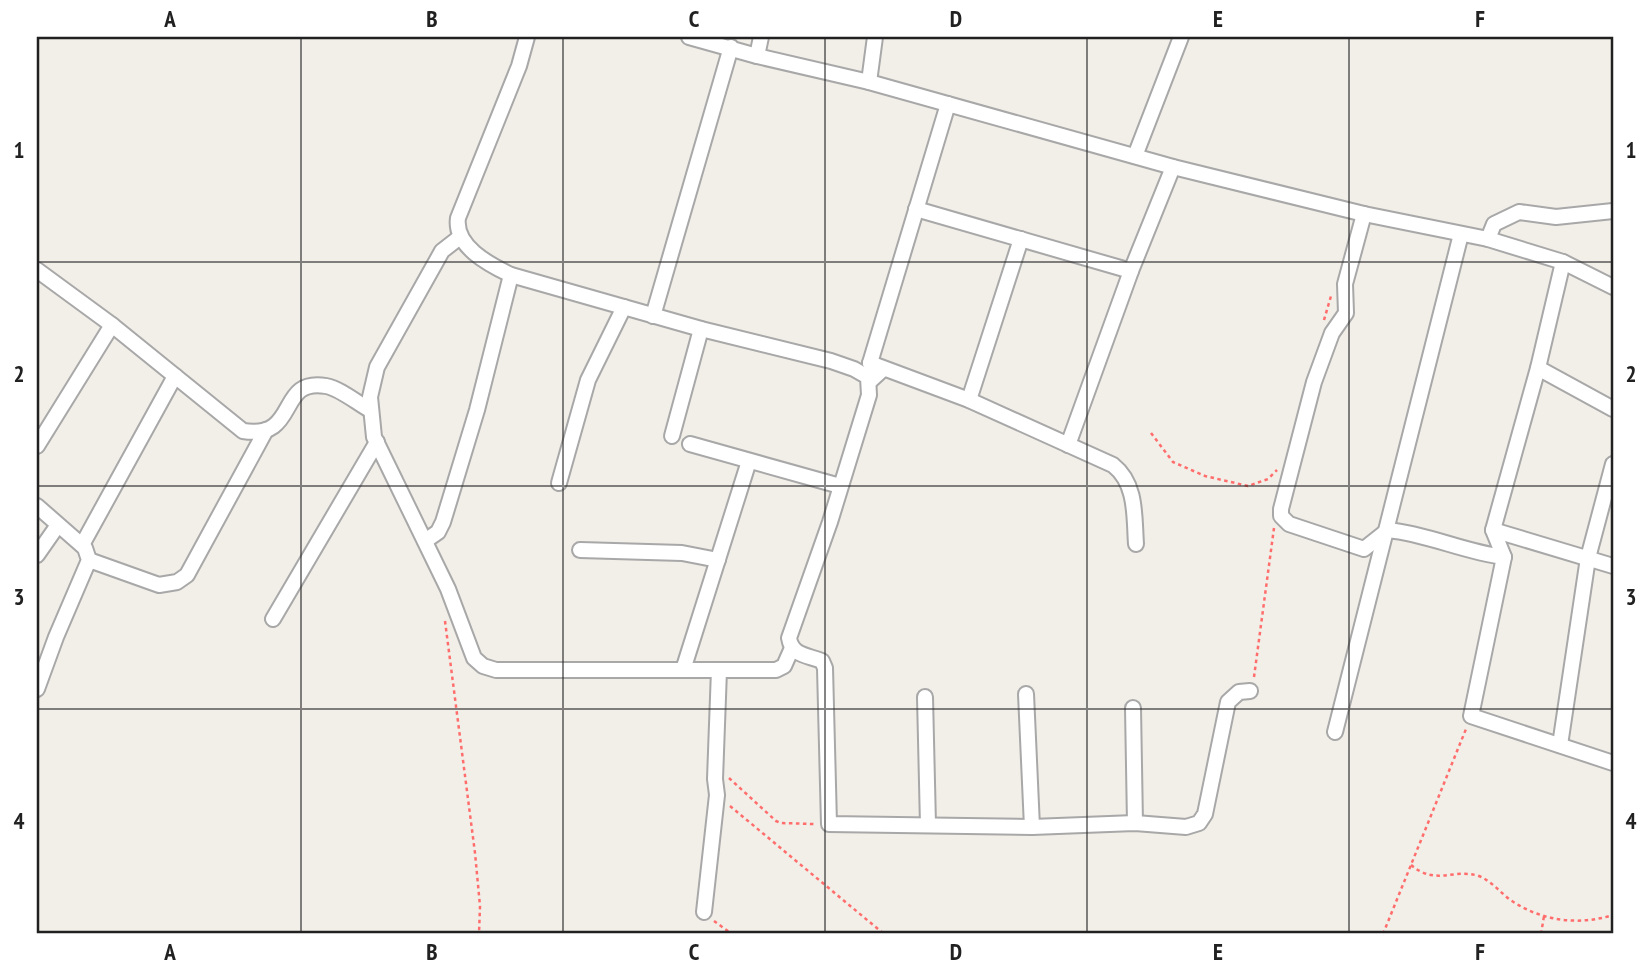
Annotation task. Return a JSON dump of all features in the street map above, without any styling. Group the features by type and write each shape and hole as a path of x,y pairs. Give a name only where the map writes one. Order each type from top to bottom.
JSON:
{"street":[{"path":"527,37 519,66 460,211 457,224 460,237 479,256 510,275 701,329 831,361 855,369 868,377 870,382 869,395 830,522 790,633 789,643 796,652 822,661 825,668 829,824 1032,827 1135,823 1186,827 1195,825 1203,819 1226,707 1235,694 1250,691"},
{"path":"689,37 869,82 1173,167 1364,214 1488,239 1563,262 1613,287"},
{"path":"757,56 761,37"},
{"path":"869,82 875,37"},
{"path":"1135,156 1181,37"},
{"path":"653,316 732,47"},
{"path":"870,363 948,104"},
{"path":"1068,444 1131,271 1173,167"},
{"path":"916,209 1131,271"},
{"path":"1488,239 1494,224 1519,212 1556,217 1613,211"},
{"path":"1364,214 1345,284 1346,313 1332,332 1314,382 1281,516 1289,524 1364,549 1388,530 1416,534 1462,549 1504,556"},
{"path":"1335,732 1461,234"},
{"path":"460,237 442,251 383,353 373,382 370,410 377,442 448,589 474,658 483,666 496,670 776,670 784,666 792,648"},
{"path":"969,400 1021,239"},
{"path":"1563,262 1538,368 1493,530 1504,556 1471,716 1613,764"},
{"path":"37,270 112,325 243,431 258,433 276,427 296,394 308,385 329,386 370,410"},
{"path":"425,541 438,532 443,522 477,410 510,275"},
{"path":"559,483 588,380 624,307"},
{"path":"37,446 112,325"},
{"path":"672,436 701,329"},
{"path":"870,363 882,370 870,382"},
{"path":"870,363 969,400 1012,422 1113,465 1124,476 1132,495 1136,544"},
{"path":"1538,368 1613,409"},
{"path":"82,545 175,376"},
{"path":"89,560 159,585 177,582 187,575 266,430"},
{"path":"273,619 377,442"},
{"path":"690,444 841,486"},
{"path":"683,670 749,461"},
{"path":"1560,745 1588,558 1613,464"},
{"path":"37,689 89,560 82,545 42,510"},
{"path":"37,555 58,525"},
{"path":"1493,530 1613,566"},
{"path":"580,551 682,553 718,560"},
{"path":"704,912 717,795 715,769 719,670"},
{"path":"1026,694 1032,827"},
{"path":"925,697 928,825"},
{"path":"1133,708 1135,823"}],"path":[{"path":"1324,322 1334,284"},
{"path":"1151,433 1173,463 1205,476 1248,486 1268,479 1281,462"},
{"path":"1250,691 1274,527 1281,516"},
{"path":"445,618 475,853 480,906 479,934"},
{"path":"1383,934 1471,716"},
{"path":"715,769 781,823 829,824"},
{"path":"717,795 884,934"},
{"path":"1411,865 1429,876 1464,874 1482,877 1511,901 1544,916 1582,922 1596,921 1613,915"},
{"path":"704,912 732,934"},
{"path":"1541,934 1544,916"}]}
